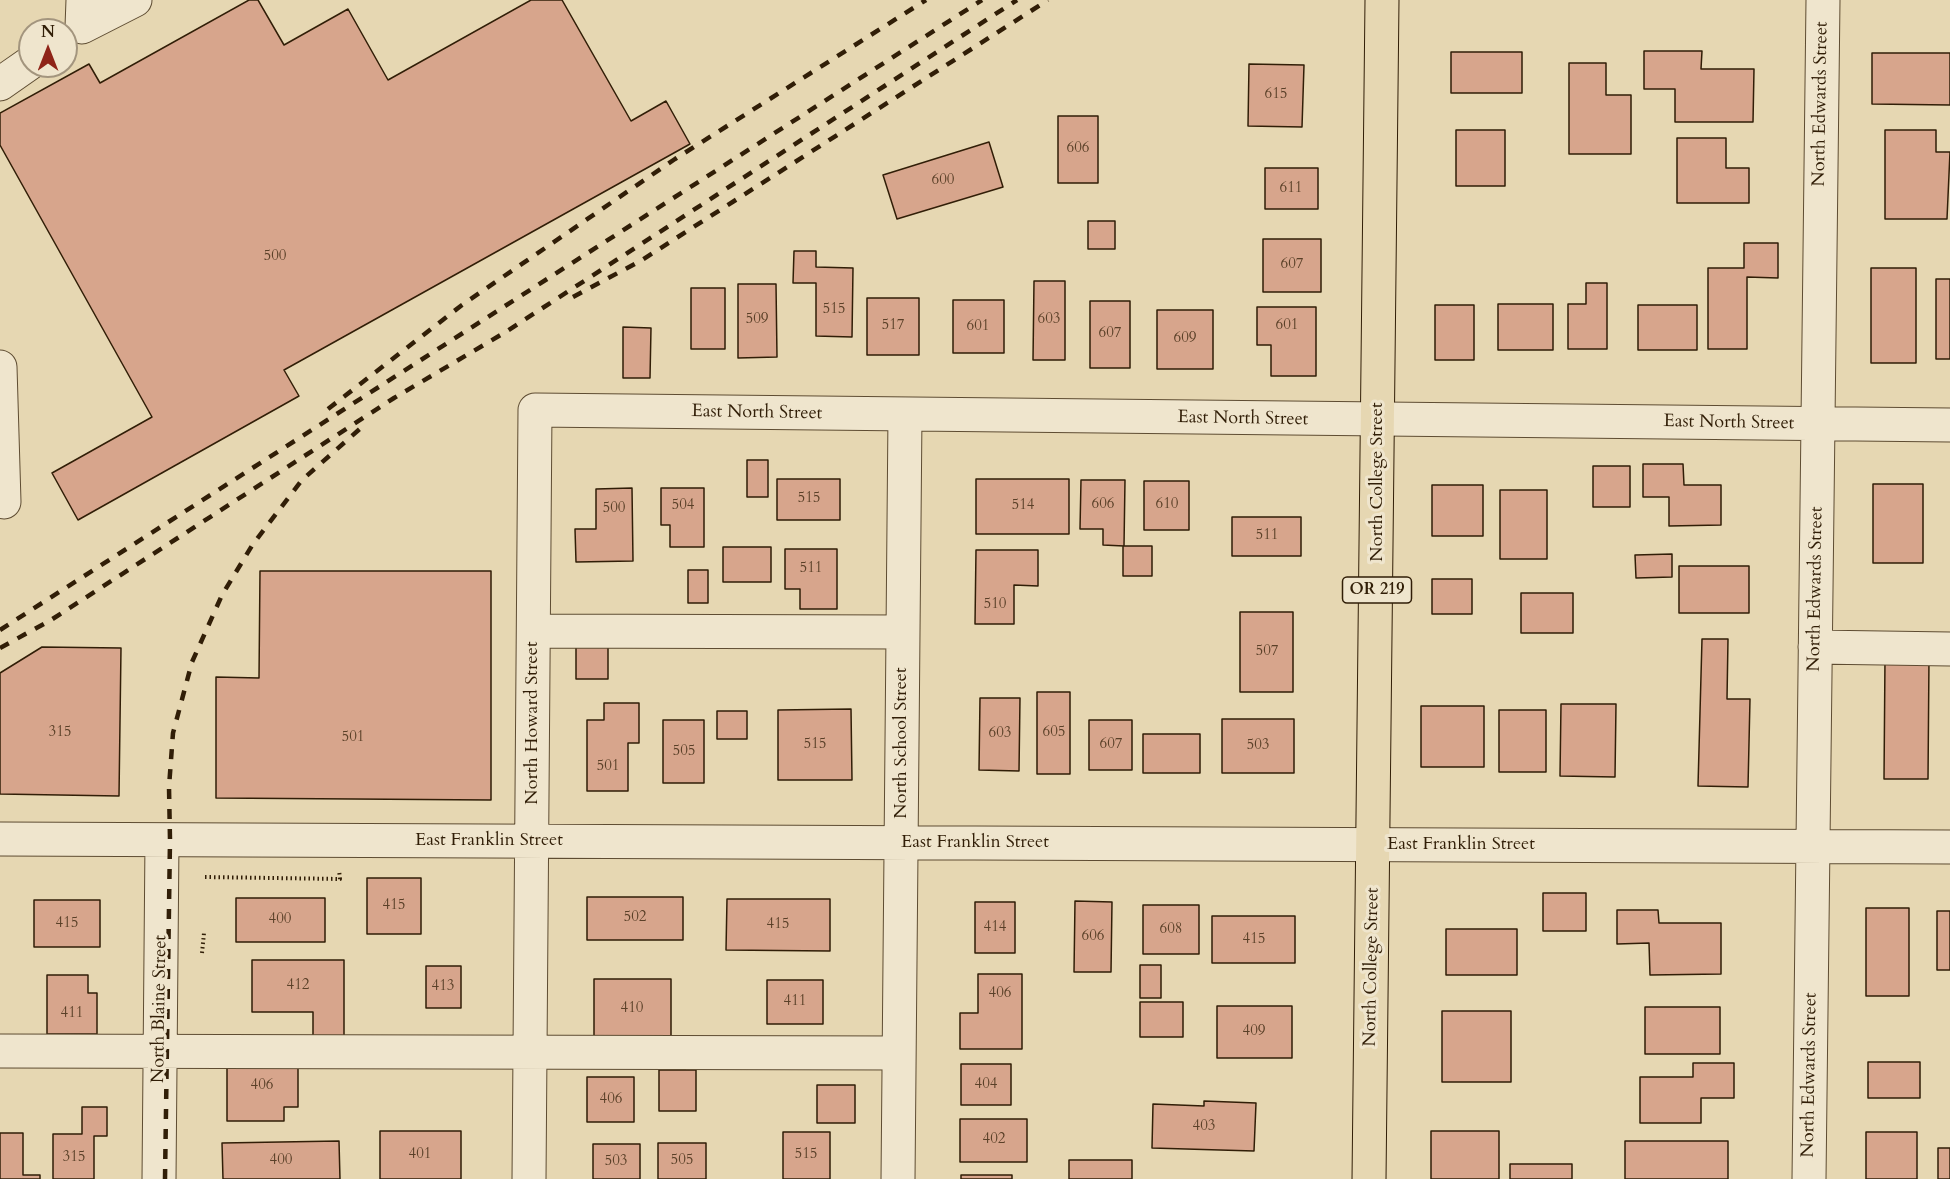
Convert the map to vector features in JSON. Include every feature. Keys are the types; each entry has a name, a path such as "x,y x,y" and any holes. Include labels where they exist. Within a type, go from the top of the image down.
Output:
{"main road":[{"name":"North College Street","path":"1369,1179 1382,0"}],"street":[{"path":"78,22 135,0"},
{"name":"North Edwards Street","path":"1809,1179 1822,0"},
{"path":"0,84 18,71"},
{"path":"0,367 4,502"},
{"name":"East North Street","path":"536,410 1950,425"},
{"name":"North Howard Street","path":"529,1179 536,410"},
{"name":"North School Street","path":"898,1179 905,414"},
{"path":"534,631 903,632"},
{"path":"1815,647 1950,649"},
{"name":"East Franklin Street","path":"0,839 1950,847"},
{"name":"North Blaine Street","path":"159,1179 162,840"},
{"path":"0,1051 899,1053"}],"path":[{"path":"205,876 340,879"},
{"path":"202,953 204,933"}],"building":[{"path":"249,0 258,0 284,45 348,9 388,80 531,0 562,0 631,121 666,101 690,144 284,370 299,396 78,520 52,473 152,417 0,145 0,113 64,78 78,78 78,70 89,64 100,83"},
{"path":"1644,51 1702,51 1701,69 1754,69 1753,122 1675,122 1675,89 1644,89"},
{"path":"1451,52 1522,52 1522,93 1451,93"},
{"path":"1872,53 1950,53 1950,105 1872,104"},
{"path":"1569,63 1606,63 1606,95 1631,95 1631,154 1569,154"},
{"path":"1249,64 1304,65 1302,127 1248,126"},
{"path":"1058,116 1098,116 1098,183 1058,183"},
{"path":"1456,130 1505,130 1505,186 1456,186"},
{"path":"1885,130 1936,130 1936,152 1950,152 1947,219 1885,219"},
{"path":"1677,138 1726,138 1726,168 1749,168 1749,203 1677,203"},
{"path":"989,142 1003,187 897,219 883,175"},
{"path":"1265,168 1318,168 1318,209 1265,209"},
{"path":"1088,221 1115,221 1115,249 1088,249"},
{"path":"1263,239 1321,239 1321,292 1263,292"},
{"path":"1744,243 1778,243 1778,278 1747,277 1747,349 1708,349 1708,268 1744,268"},
{"path":"794,251 816,251 816,267 853,268 852,337 816,336 816,283 793,283"},
{"path":"1871,268 1916,268 1916,363 1871,363"},
{"path":"1936,279 1950,279 1950,359 1936,359"},
{"path":"1034,281 1065,281 1065,360 1033,360"},
{"path":"1586,283 1607,283 1607,349 1568,349 1568,304 1586,304"},
{"path":"738,284 776,284 777,357 738,358"},
{"path":"691,288 725,288 725,349 691,349"},
{"path":"867,298 919,298 919,355 867,355"},
{"path":"953,300 1004,300 1004,353 953,353"},
{"path":"1090,301 1130,301 1130,368 1090,368"},
{"path":"1498,304 1553,304 1553,350 1498,350"},
{"path":"1435,305 1474,305 1474,360 1435,360"},
{"path":"1638,305 1697,305 1697,350 1638,350"},
{"path":"1257,307 1316,307 1316,376 1271,376 1271,345 1257,345"},
{"path":"1157,310 1213,310 1213,369 1157,369"},
{"path":"623,327 651,328 650,378 623,378"},
{"path":"747,460 768,460 768,497 747,497"},
{"path":"1643,464 1683,464 1684,485 1721,485 1721,525 1669,526 1669,497 1643,497"},
{"path":"1593,466 1630,466 1630,507 1593,507"},
{"path":"777,479 840,479 840,520 777,520"},
{"path":"976,479 1069,479 1069,534 976,534"},
{"path":"1081,480 1125,480 1124,546 1103,545 1103,529 1080,529"},
{"path":"1144,481 1189,481 1189,530 1144,530"},
{"path":"1873,484 1923,484 1923,563 1873,563"},
{"path":"1432,485 1483,485 1483,536 1432,536"},
{"path":"632,488 633,561 576,562 575,529 596,529 596,489"},
{"path":"661,488 704,488 704,547 670,547 670,525 661,525"},
{"path":"1500,490 1547,490 1547,559 1500,559"},
{"path":"1232,517 1301,517 1301,556 1232,556"},
{"path":"1123,546 1152,546 1152,576 1123,576"},
{"path":"723,547 771,547 771,582 723,582"},
{"path":"785,549 837,549 837,609 800,609 800,589 785,589"},
{"path":"976,550 1038,550 1038,586 1014,585 1014,624 975,624"},
{"path":"1672,554 1672,577 1636,578 1635,555"},
{"path":"1679,566 1749,566 1749,613 1679,613"},
{"path":"688,570 708,570 708,603 688,603"},
{"path":"260,571 491,571 491,800 216,798 216,677 259,678"},
{"path":"1432,579 1472,579 1472,614 1432,614"},
{"path":"1521,593 1573,593 1573,633 1521,633"},
{"path":"1240,612 1293,612 1293,692 1240,692"},
{"path":"1702,639 1728,639 1727,699 1750,699 1748,787 1698,786"},
{"path":"576,646 608,646 608,679 576,679"},
{"path":"42,647 121,648 119,796 0,794 0,673"},
{"path":"1885,658 1929,658 1928,779 1884,779"},
{"path":"1037,692 1070,692 1070,774 1037,774"},
{"path":"980,698 1020,698 1019,771 979,770"},
{"path":"604,703 639,703 639,743 628,743 628,791 587,791 587,720 604,720"},
{"path":"1561,704 1616,704 1615,777 1560,776"},
{"path":"1421,706 1484,706 1484,767 1421,767"},
{"path":"851,709 852,780 778,780 778,710"},
{"path":"1499,710 1546,710 1546,772 1499,772"},
{"path":"717,711 747,711 747,739 717,739"},
{"path":"1222,719 1294,719 1294,773 1222,773"},
{"path":"663,720 704,720 704,783 663,783"},
{"path":"1089,720 1132,720 1132,770 1089,770"},
{"path":"1143,734 1200,734 1200,773 1143,773"},
{"path":"367,878 421,878 421,934 367,934"},
{"path":"1543,893 1586,893 1586,931 1543,931"},
{"path":"587,897 683,897 683,940 587,940"},
{"path":"236,898 325,898 325,942 236,942"},
{"path":"727,899 830,899 830,951 726,950"},
{"path":"34,900 100,900 100,947 34,947"},
{"path":"1075,901 1112,902 1111,972 1074,972"},
{"path":"975,902 1015,902 1015,953 975,953"},
{"path":"1143,905 1199,905 1199,954 1143,954"},
{"path":"1866,908 1909,908 1909,996 1866,996"},
{"path":"1617,910 1658,910 1659,923 1721,923 1721,974 1650,975 1649,943 1617,944"},
{"path":"1937,911 1950,911 1950,970 1937,970"},
{"path":"1212,916 1295,916 1295,963 1212,963"},
{"path":"1446,929 1517,929 1517,975 1446,975"},
{"path":"252,960 344,960 344,1040 313,1040 313,1012 252,1012"},
{"path":"1140,965 1161,965 1161,998 1140,998"},
{"path":"426,966 461,966 461,1008 426,1008"},
{"path":"978,974 1022,974 1022,1049 960,1049 960,1013 978,1013"},
{"path":"47,975 88,975 88,993 97,993 97,1034 47,1034"},
{"path":"594,979 671,979 671,1039 594,1039"},
{"path":"767,980 823,980 823,1024 767,1024"},
{"path":"1140,1002 1183,1002 1183,1037 1140,1037"},
{"path":"1217,1006 1292,1006 1292,1058 1217,1058"},
{"path":"1645,1007 1720,1007 1720,1054 1645,1054"},
{"path":"1442,1011 1511,1011 1511,1082 1442,1082"},
{"path":"1868,1062 1920,1062 1920,1098 1868,1098"},
{"path":"1693,1063 1734,1063 1734,1098 1701,1098 1701,1123 1640,1123 1640,1077 1693,1077"},
{"path":"227,1064 298,1064 298,1107 284,1107 284,1121 227,1121"},
{"path":"961,1064 1011,1064 1011,1105 961,1105"},
{"path":"659,1070 696,1070 696,1111 659,1111"},
{"path":"587,1077 634,1077 634,1122 587,1122"},
{"path":"817,1085 855,1085 855,1123 817,1123"},
{"path":"1204,1101 1256,1103 1254,1151 1152,1148 1153,1104 1204,1106"},
{"path":"82,1107 107,1107 107,1136 94,1136 94,1179 53,1179 53,1134 82,1134"},
{"path":"960,1119 1027,1119 1027,1162 960,1162"},
{"path":"380,1131 461,1131 461,1179 380,1179"},
{"path":"1431,1131 1499,1131 1499,1179 1431,1179"},
{"path":"783,1132 830,1132 830,1179 783,1179"},
{"path":"1866,1132 1917,1132 1917,1179 1866,1179"},
{"path":"0,1133 23,1133 23,1175 40,1175 40,1179 0,1179"},
{"path":"339,1141 340,1179 223,1179 222,1143"},
{"path":"1625,1141 1728,1141 1728,1179 1625,1179"},
{"path":"658,1143 706,1143 706,1179 658,1179"},
{"path":"593,1144 640,1144 640,1179 593,1179"},
{"path":"1938,1148 1950,1148 1950,1179 1938,1179"},
{"path":"1069,1160 1132,1160 1132,1179 1069,1179"},
{"path":"1510,1164 1572,1164 1572,1179 1510,1179"},
{"path":"961,1175 1012,1175 1012,1179 961,1179"}],"railway":[{"path":"328,409 462,305 675,159 926,0"},
{"path":"0,630 982,0"},
{"path":"0,648 51,620 394,398 504,333 1017,0"},
{"path":"573,297 642,260 1048,0"},
{"path":"165,1179 169,787 173,733 192,662 222,595 253,544 302,480 362,427"}]}
